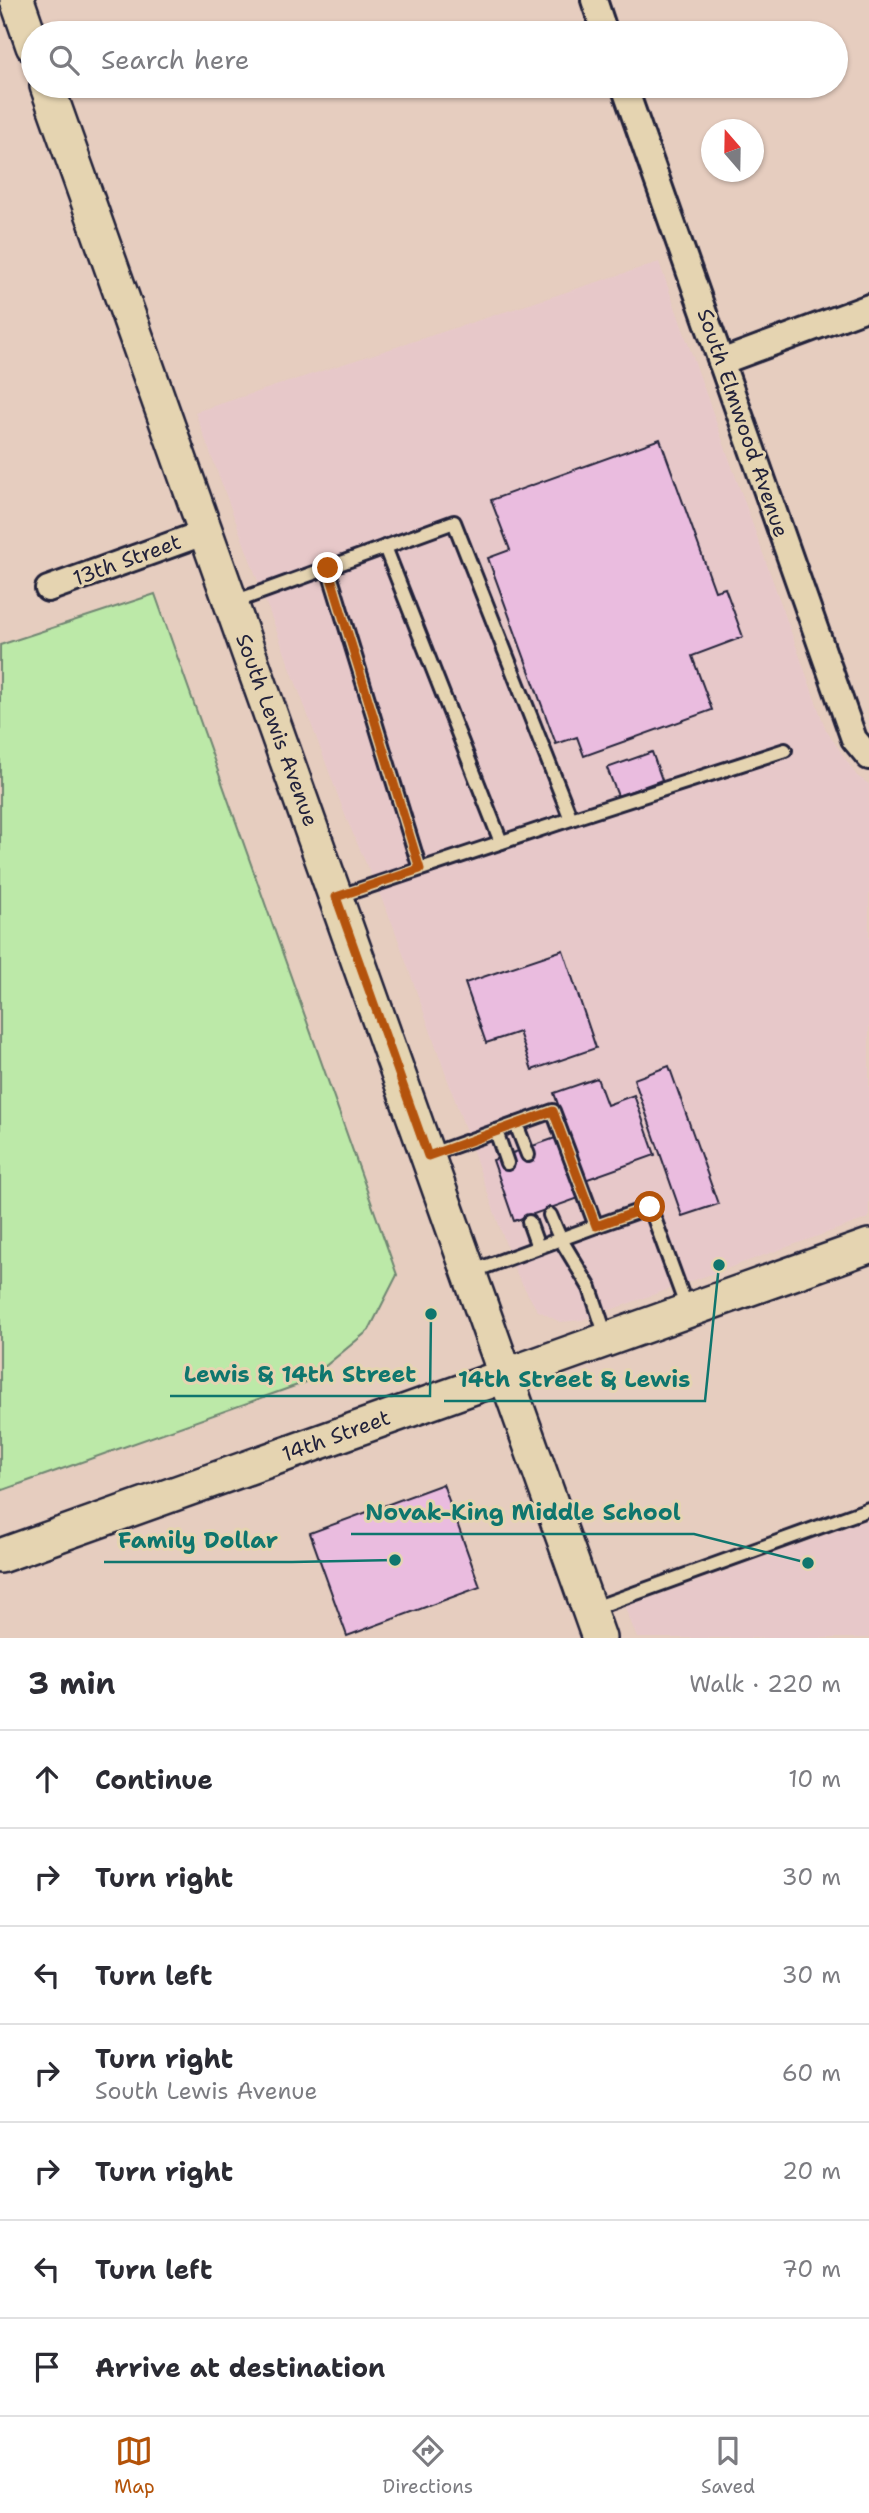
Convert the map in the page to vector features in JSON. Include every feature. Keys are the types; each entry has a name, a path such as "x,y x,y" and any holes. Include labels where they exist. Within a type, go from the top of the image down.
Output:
{"main road":[{"path":"17,0 24,21"},
{"name":"South Lewis Avenue","path":"51,98 594,1624"},
{"name":"14th Street","path":"0,1556 869,1246"}],"street":[{"path":"594,0 601,21"},
{"name":"South Elmwood Avenue","path":"628,98 854,739 869,757"},
{"path":"721,362 869,307"},
{"name":"13th Street","path":"48,589 206,531"}],"lane":[{"path":"231,603 454,522 571,819"},
{"path":"385,547 501,842"},
{"path":"328,568 420,869"},
{"path":"336,897 785,750"},
{"path":"428,1156 553,1111 596,1226"},
{"path":"516,1124 528,1155"},
{"path":"496,1131 507,1163"},
{"path":"470,1272 650,1207 688,1311"},
{"path":"550,1215 560,1238 590,1288 607,1339"},
{"path":"529,1222 538,1247"},
{"path":"594,1624 869,1509"}],"shaded area":[{"path":"659,262 826,730 857,776 869,784 869,1218 582,1320 560,1322 537,1310 516,1273 393,925 347,820 195,412"},
{"path":"869,1519 869,1638 637,1638 625,1607"}],"green space":[{"path":"155,594 397,1275 369,1330 306,1382 0,1491 0,645"}],"building":[{"path":"660,439 715,591 725,588 743,637 692,656 712,710 584,756 577,737 556,744 488,558 510,550 491,500"},
{"path":"652,752 662,780 618,796 607,768"},
{"path":"563,950 596,1048 532,1070 519,1032 486,1043 465,983"},
{"path":"669,1066 718,1204 682,1216 634,1079"},
{"path":"597,1078 607,1105 634,1095 655,1155 585,1180 554,1093"},
{"path":"558,1137 579,1198 514,1221 493,1160"},
{"path":"443,1484 480,1587 347,1636 310,1533"}],"place":[{"name":"14th Street & Lewis","path":"719,1265"},
{"name":"Lewis & 14th Street","path":"431,1314"},
{"name":"Family Dollar","path":"395,1560"},
{"name":"Novak-King Middle School","path":"808,1563"}],"route":[{"path":"328,568 420,869 336,897 428,1156 553,1111 596,1226 650,1207"}]}
